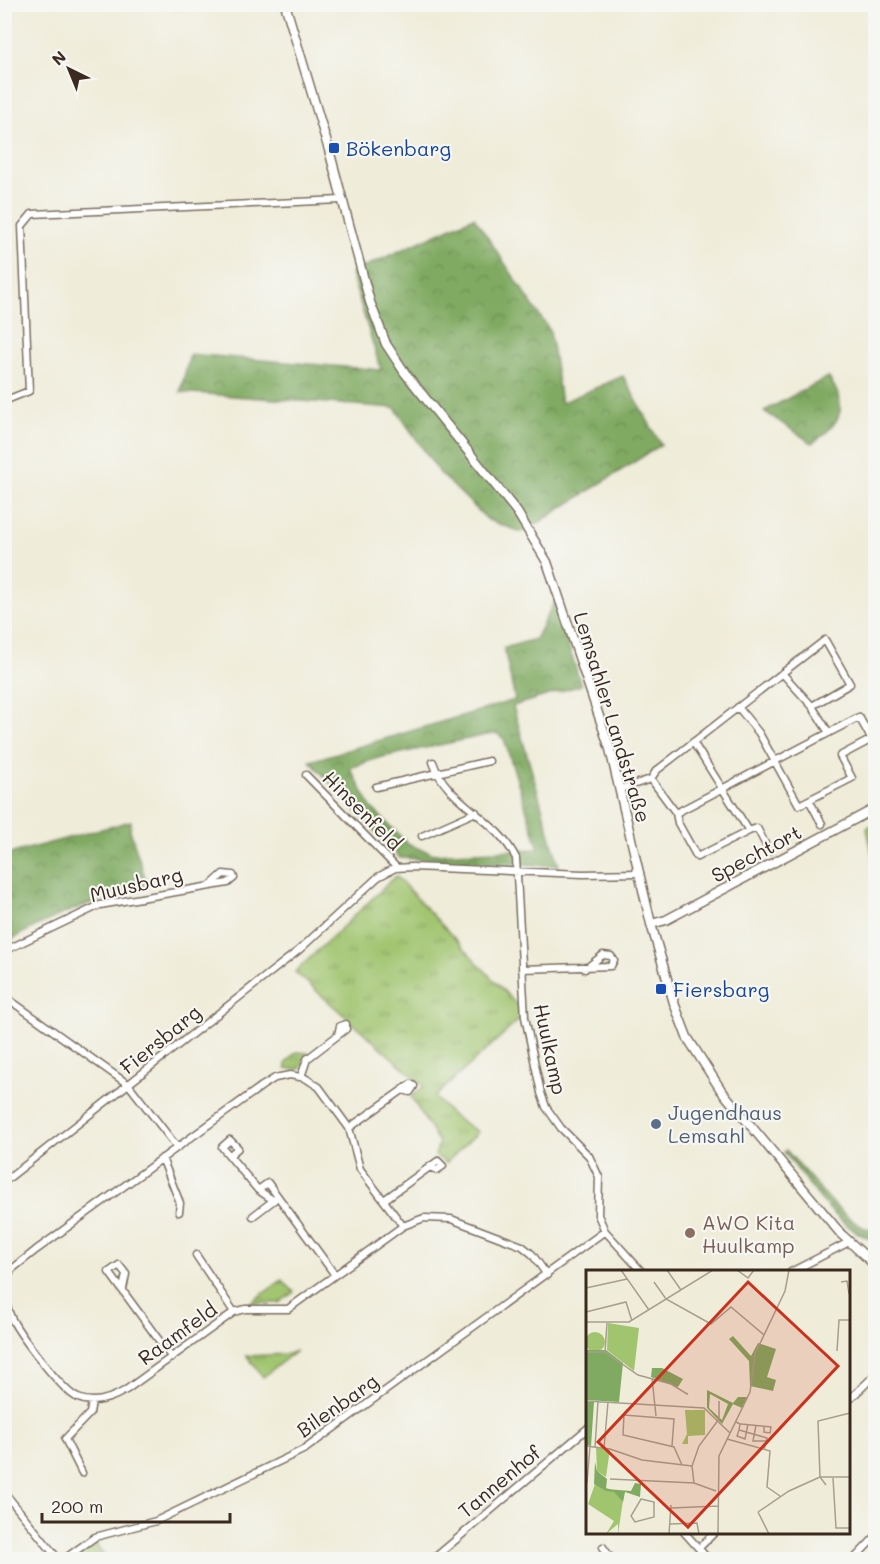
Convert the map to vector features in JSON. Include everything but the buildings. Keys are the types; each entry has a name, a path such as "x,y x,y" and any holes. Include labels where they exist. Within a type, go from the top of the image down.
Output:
{"main road":[{"name":"Lemsahler Landstraße","path":"285,4 319,116 370,302 386,344 405,372 517,512 540,547 600,718 620,789 651,924 674,1003 700,1061 721,1090 849,1242 876,1266"},
{"name":"Spechtort","path":"651,924 666,920 876,808"}],"street":[{"path":"4,401 29,391 22,226 32,214 341,200"},
{"path":"620,789 651,779 656,771 825,640 850,684 812,706"},
{"path":"782,673 812,706 829,733"},
{"path":"738,707 759,733 799,805 852,778 840,756 872,739"},
{"path":"676,813 860,717 876,747"},
{"path":"693,742 749,831"},
{"path":"376,787 489,761"},
{"path":"433,762 436,773"},
{"name":"Huulkamp","path":"436,773 447,787 503,836 516,858 527,1028 541,1093 546,1107 561,1128 589,1156 599,1177 598,1215 605,1231 640,1270"},
{"name":"Hinsenfeld","path":"306,775 397,868"},
{"path":"651,779 676,813 678,823 697,857 756,828 769,851"},
{"path":"809,800 822,824"},
{"path":"422,836 476,812"},
{"path":"397,868 639,873"},
{"name":"Fiersbarg","path":"4,1182 299,950 378,877 397,868"},
{"name":"Muusbarg","path":"4,951 100,905 211,885"},
{"path":"522,969 585,969"},
{"path":"4,996 129,1085 177,1147"},
{"path":"302,1077 307,1059 338,1035"},
{"path":"4,1290 5,1281 11,1270 36,1250 272,1079 285,1075 302,1077 319,1087 349,1128 358,1164 402,1226"},
{"path":"349,1128 402,1090"},
{"path":"230,1155 258,1190 280,1202"},
{"path":"162,1158 180,1203 179,1212"},
{"path":"384,1200 429,1167"},
{"path":"258,1190 268,1183 335,1275"},
{"path":"253,1216 273,1200"},
{"name":"Raamfeld","path":"92,1402 116,1396 234,1312 245,1309 283,1311 402,1226 424,1218 451,1219 522,1246 532,1254 547,1275"},
{"name":"Bilenbarg","path":"61,1560 95,1537 156,1521 305,1449 605,1231"},
{"path":"795,1270 849,1242"},
{"path":"196,1255 234,1312"},
{"path":"123,1289 172,1358"},
{"path":"4,1297 17,1327 62,1386 79,1399 92,1402 90,1413 65,1439 82,1473"},
{"path":"850,1400 876,1374"},
{"name":"Tannenhof","path":"432,1560 586,1430"},
{"path":"4,1492 61,1560"},
{"path":"685,1534 708,1560"},
{"path":"699,1548 714,1534"},
{"path":"852,1560 876,1536"},
{"path":"603,1547 612,1560"}],"shaded area":[{"path":"171,4 233,4 173,12 171,5"}],"green space":[{"path":"474,217 550,331 561,403 623,376 661,445 538,523 521,532 488,520 439,472 395,408 180,392 190,354 381,370 351,273"},
{"path":"828,377 839,397 839,414 830,429 812,443 764,411"},
{"path":"554,602 581,685 513,706 559,866 400,858 310,761 515,700 504,648 535,639","holes":["496,733 504,739 539,849 434,854 409,845 371,807 350,768 378,758"]},
{"path":"131,821 130,830 148,887 74,909 5,943 5,855"},
{"path":"875,823 875,867 867,828"},
{"path":"396,876 518,1006 520,1019 435,1097 453,1116 478,1132 446,1163 435,1155 439,1143 411,1097 424,1086 295,972"},
{"path":"296,1052 308,1053 300,1069 286,1069 286,1063"},
{"path":"786,1150 841,1211 865,1228 875,1230 875,1241 848,1226 835,1215 784,1152"},
{"path":"282,1280 294,1292 279,1303 250,1303"},
{"path":"296,1351 263,1377 247,1356 288,1354"},
{"path":"94,1542 108,1559 68,1560"}],"place":[{"name":"Bökenbarg","path":"334,148"},
{"name":"Fiersbarg","path":"661,989"},
{"name":"Jugendhaus Lemsahl","path":"656,1124"},
{"name":"AWO Kita Huulkamp","path":"690,1233"}]}
